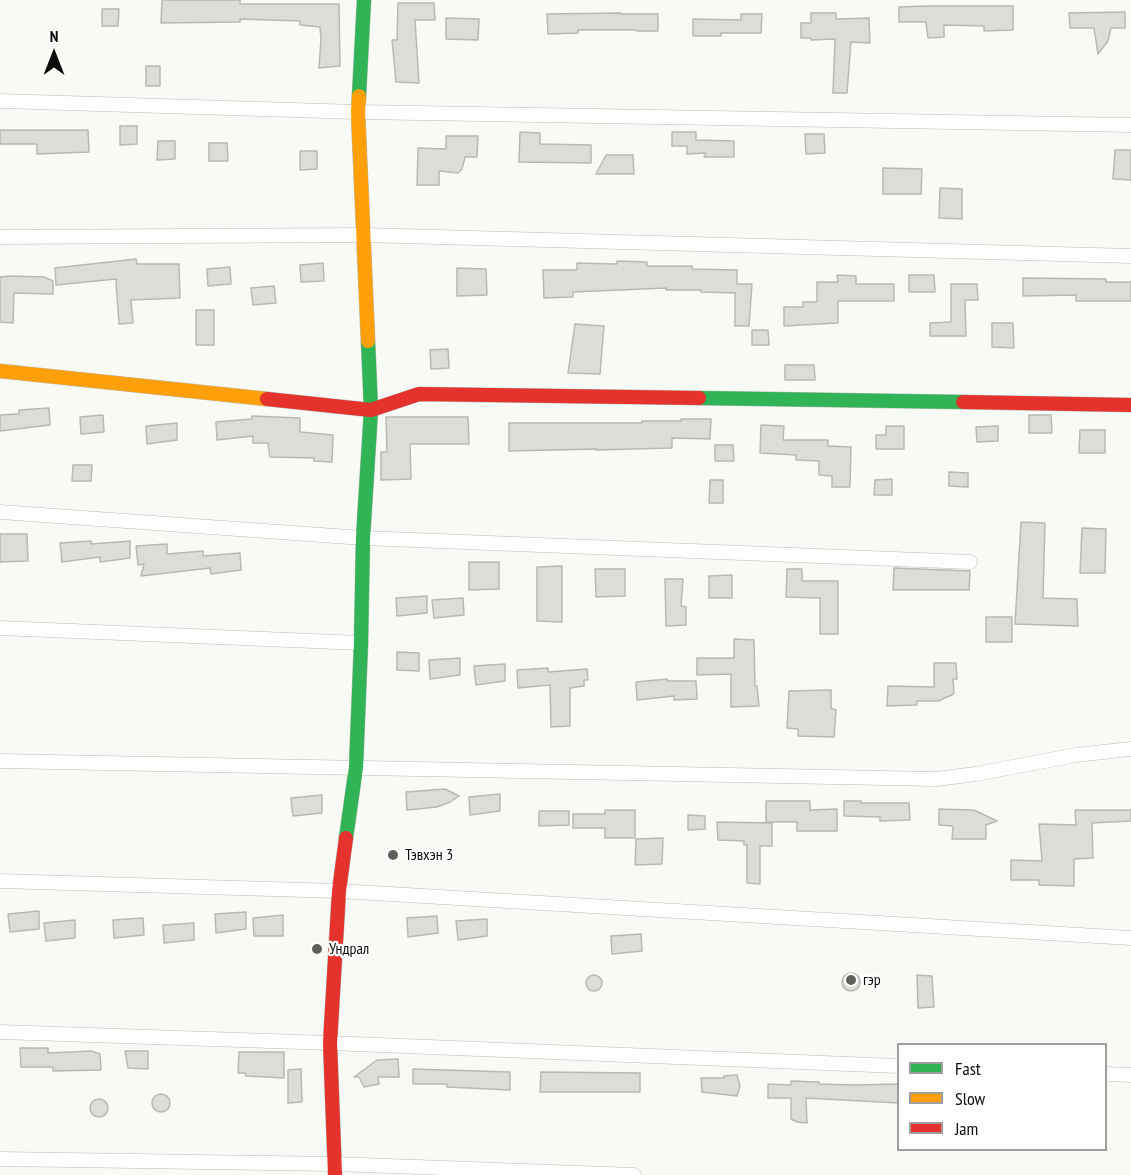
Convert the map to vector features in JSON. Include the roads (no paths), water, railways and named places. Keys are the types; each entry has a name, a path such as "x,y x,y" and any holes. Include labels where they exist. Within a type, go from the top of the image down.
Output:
{"street":[{"path":"335,1169 330,1043 339,891 356,767 363,538 371,410 358,112 364,0"},
{"path":"0,101 358,112 1131,125"},
{"path":"0,237 364,235 1131,256"},
{"path":"0,371 371,410 420,394 1131,405"},
{"path":"0,512 363,538 970,562"},
{"path":"0,628 361,643"},
{"path":"0,761 936,779 976,774 1076,755 1131,749"},
{"path":"0,881 339,891 1131,938"},
{"path":"0,1032 897,1066"},
{"path":"1107,1074 1131,1075"},
{"path":"0,1159 634,1175"}],"place":[{"name":"Тэвхэн 3","path":"393,855"},
{"name":"Ундрал","path":"317,949"},
{"name":"гэр","path":"851,980"}]}
